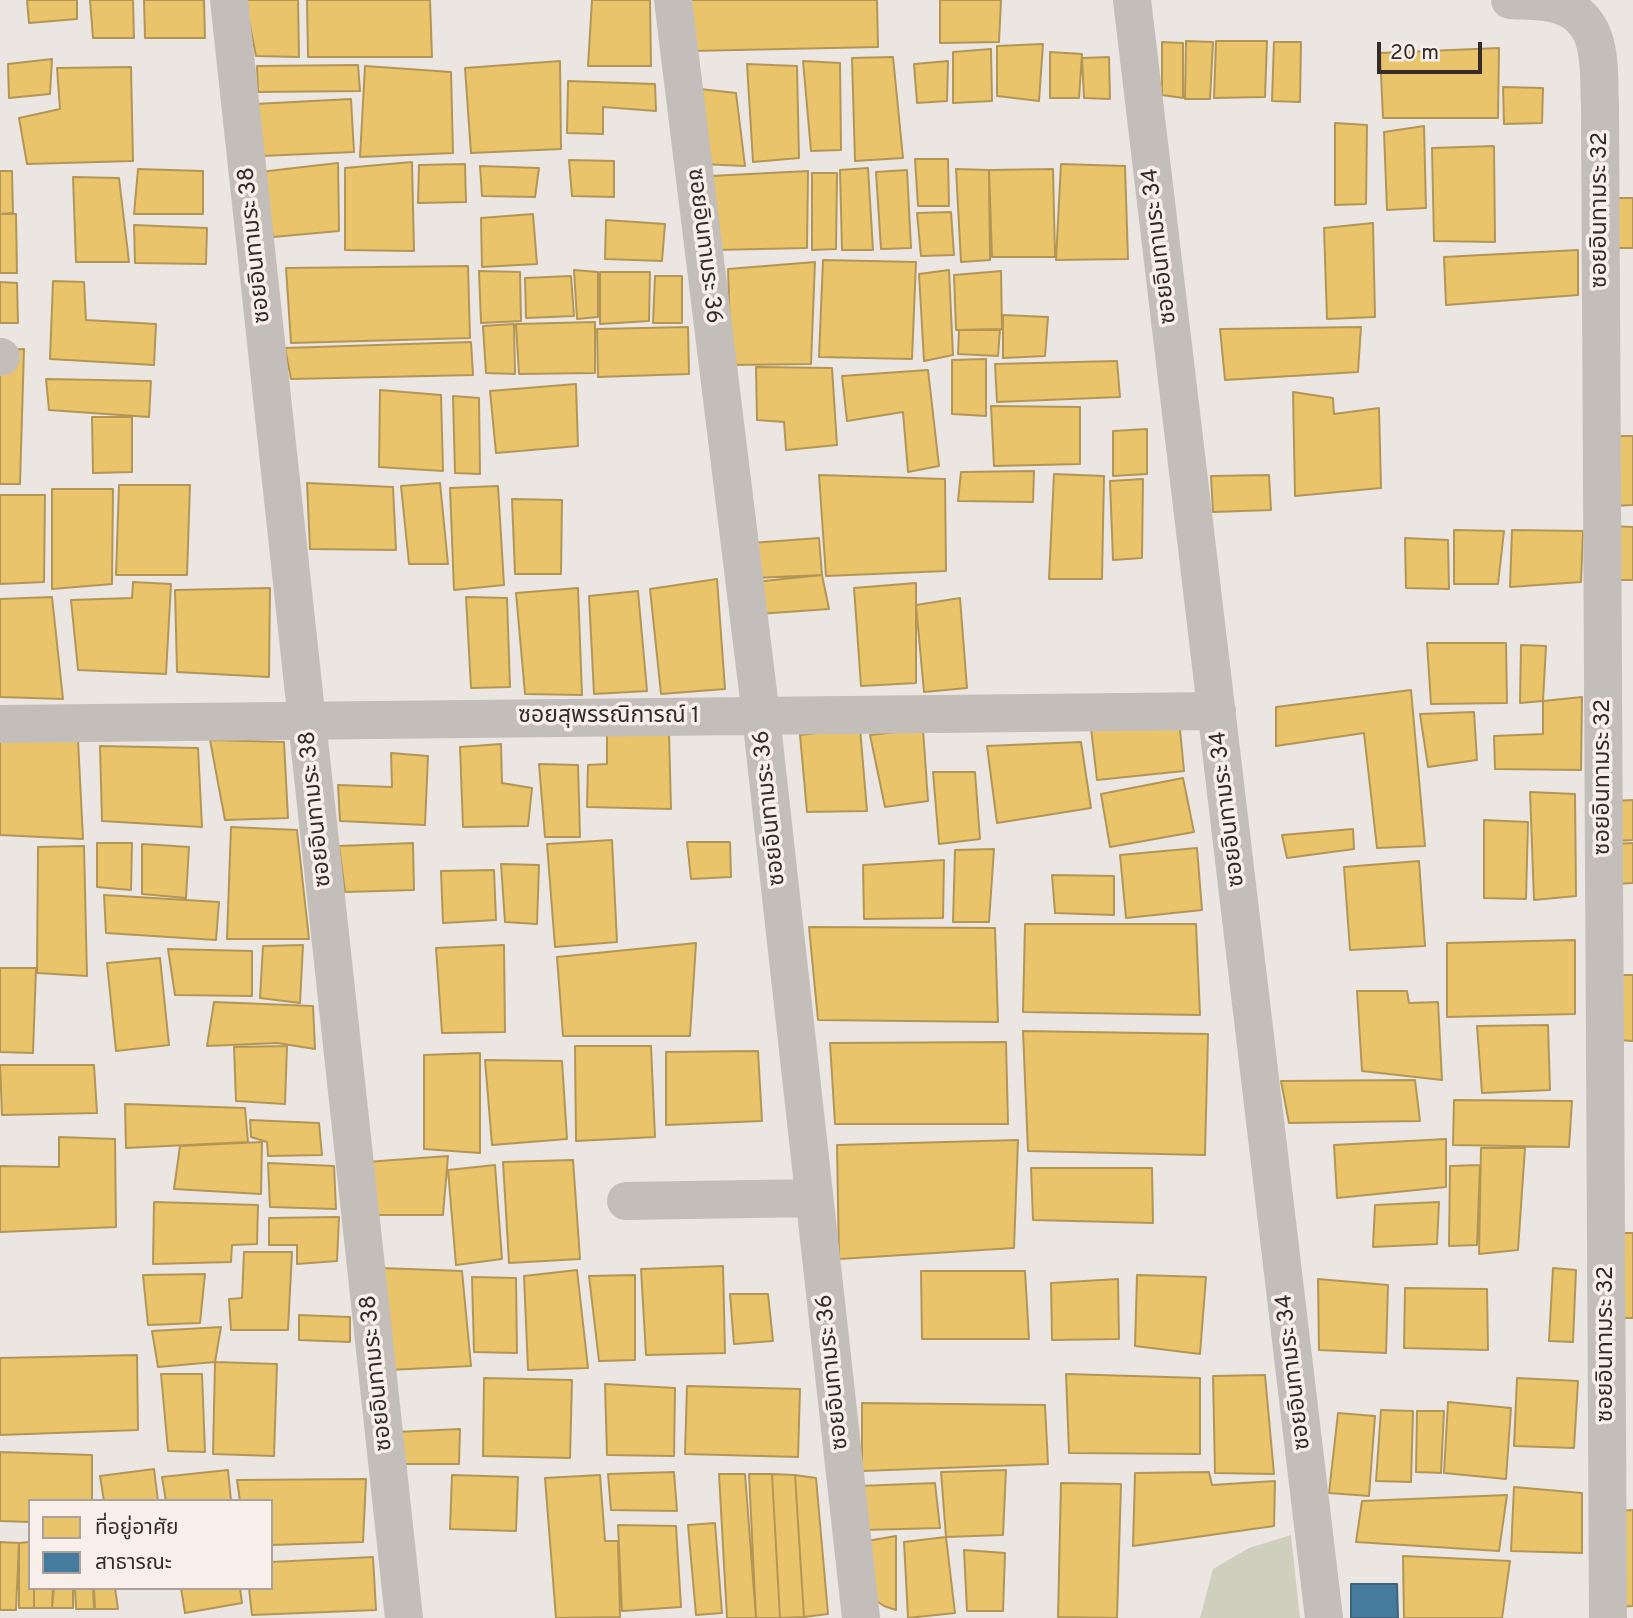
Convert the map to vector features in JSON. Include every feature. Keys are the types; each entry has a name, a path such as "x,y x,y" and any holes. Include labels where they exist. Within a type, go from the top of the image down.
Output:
{"street":[{"name":"ซอยอินทามระ 38","path":"229,0 404,1618"},
{"name":"ซอยอินทามระ 36","path":"673,0 761,716 861,1618"},
{"name":"ซอยอินทามระ 34","path":"1132,0 1324,1618"},
{"name":"ซอยอินทามระ 32","path":"1510,0 1559,5 1586,19 1596,42 1600,107 1608,1618"},
{"name":"ซอยสุพรรณิการณ์ 1","path":"0,724 1217,711"},
{"path":"625,1201 814,1198"}],"green space":[{"path":"1291,1535 1300,1618 1200,1618 1213,1569 1249,1548"}],"building: ที่อยู่อาศัย":[{"path":"27,0 77,0 77,19 29,23"},
{"path":"90,0 133,0 134,38 93,38"},
{"path":"144,0 204,0 205,38 145,38"},
{"path":"245,0 298,0 299,57 256,56"},
{"path":"307,0 430,0 432,57 308,57"},
{"path":"592,0 650,0 651,66 588,66"},
{"path":"684,0 877,0 878,47 690,51"},
{"path":"940,0 1001,0 999,42 940,43"},
{"path":"1186,41 1213,42 1210,99 1185,99"},
{"path":"1216,41 1267,41 1265,97 1214,98"},
{"path":"1162,42 1183,43 1183,98 1162,95"},
{"path":"1274,42 1301,42 1300,102 1272,101"},
{"path":"1043,44 1039,101 997,96 997,46"},
{"path":"1499,48 1498,118 1383,118 1380,53"},
{"path":"991,49 992,101 953,103 953,52"},
{"path":"1050,52 1082,54 1079,98 1050,98"},
{"path":"893,57 903,158 855,161 852,58"},
{"path":"1109,57 1110,99 1084,98 1082,58"},
{"path":"52,59 50,94 9,98 8,64"},
{"path":"560,61 561,149 471,153 465,68"},
{"path":"803,61 840,63 841,150 811,151"},
{"path":"948,61 947,101 917,103 914,64"},
{"path":"747,64 797,66 799,158 753,162"},
{"path":"358,65 360,91 258,92 257,66"},
{"path":"365,66 451,72 453,153 360,157"},
{"path":"131,67 133,161 27,164 19,118 60,109 57,68"},
{"path":"568,81 655,84 656,111 603,107 603,134 567,133"},
{"path":"1503,87 1543,88 1542,123 1504,124"},
{"path":"700,89 736,93 745,166 701,164"},
{"path":"351,99 354,152 261,156 255,104"},
{"path":"1335,123 1367,125 1366,204 1335,205"},
{"path":"1424,126 1426,208 1387,210 1384,132"},
{"path":"1494,146 1495,242 1434,241 1432,148"},
{"path":"915,159 948,159 949,206 918,206"},
{"path":"569,160 614,161 614,197 572,196"},
{"path":"412,162 414,251 345,250 345,168"},
{"path":"338,163 339,231 273,237 260,172"},
{"path":"465,164 466,202 418,203 419,165"},
{"path":"1061,164 1125,166 1128,259 1056,260"},
{"path":"480,166 539,168 535,197 482,196"},
{"path":"868,168 873,250 842,250 840,170"},
{"path":"138,169 203,171 203,214 134,214"},
{"path":"956,169 989,170 990,260 961,262"},
{"path":"1053,169 1055,257 992,257 989,170"},
{"path":"907,170 911,248 881,249 876,172"},
{"path":"0,171 12,171 13,213 0,214"},
{"path":"808,171 807,248 714,250 711,176"},
{"path":"812,173 837,173 836,249 812,250"},
{"path":"73,177 119,178 129,262 76,262"},
{"path":"1613,198 1633,198 1633,248 1615,248"},
{"path":"951,212 954,255 921,256 917,213"},
{"path":"0,214 16,214 17,273 0,273"},
{"path":"533,214 537,264 482,267 481,218"},
{"path":"606,220 665,224 662,261 605,259"},
{"path":"1373,223 1375,317 1327,319 1324,228"},
{"path":"134,225 207,228 206,264 135,263"},
{"path":"1578,250 1578,295 1446,305 1444,257"},
{"path":"823,260 916,262 912,359 819,357"},
{"path":"815,262 811,364 731,365 728,269"},
{"path":"468,266 470,338 291,343 286,268"},
{"path":"574,270 598,272 598,317 577,319"},
{"path":"949,270 953,355 924,361 919,274"},
{"path":"479,271 520,272 521,321 481,323"},
{"path":"1001,271 1002,329 956,330 954,275"},
{"path":"600,272 650,272 649,321 600,324"},
{"path":"571,276 574,316 526,318 525,278"},
{"path":"655,276 682,276 682,323 653,323"},
{"path":"53,281 84,282 86,320 156,324 154,365 50,359"},
{"path":"0,282 17,283 18,323 0,323"},
{"path":"1003,315 1048,317 1045,356 1003,358"},
{"path":"595,322 595,373 519,374 516,324"},
{"path":"514,324 515,374 486,373 483,326"},
{"path":"688,327 689,374 598,377 597,329"},
{"path":"1361,327 1358,372 1225,380 1220,329"},
{"path":"959,330 1000,330 998,356 958,354"},
{"path":"471,342 473,375 291,379 285,348"},
{"path":"24,349 20,484 0,484 0,350"},
{"path":"986,359 986,416 952,414 952,360"},
{"path":"1117,361 1120,397 997,402 995,364"},
{"path":"756,367 832,368 837,445 786,450 784,422 757,420"},
{"path":"928,370 939,466 908,472 903,412 847,421 842,376"},
{"path":"46,379 151,381 149,417 49,410"},
{"path":"576,384 578,446 496,453 490,391"},
{"path":"380,390 441,395 443,471 379,467"},
{"path":"1293,392 1333,398 1334,414 1379,408 1381,488 1295,496"},
{"path":"453,396 479,398 480,474 455,473"},
{"path":"991,406 1080,407 1080,464 994,466"},
{"path":"92,417 132,417 132,472 93,473"},
{"path":"1147,429 1147,474 1113,476 1113,431"},
{"path":"1613,436 1633,436 1633,505 1613,506"},
{"path":"1034,471 1033,502 958,501 961,472"},
{"path":"1054,474 1104,476 1102,579 1049,579"},
{"path":"819,475 945,479 946,571 826,576"},
{"path":"1269,475 1271,510 1213,512 1211,476"},
{"path":"1143,479 1142,558 1113,560 1110,481"},
{"path":"307,483 393,487 396,550 310,549"},
{"path":"440,483 448,564 409,564 401,486"},
{"path":"119,485 190,485 187,575 116,575"},
{"path":"498,486 504,585 454,590 450,488"},
{"path":"52,489 113,489 112,584 52,589"},
{"path":"0,495 45,495 44,582 0,584"},
{"path":"512,499 562,500 561,574 515,574"},
{"path":"1611,526 1633,527 1633,580 1611,580"},
{"path":"1454,530 1504,531 1498,584 1454,584"},
{"path":"1512,530 1583,531 1581,582 1510,587"},
{"path":"819,538 822,575 754,578 751,543"},
{"path":"1405,538 1448,540 1449,589 1406,588"},
{"path":"822,575 829,609 758,614 754,582"},
{"path":"717,579 725,689 661,694 650,589"},
{"path":"133,582 171,584 166,674 78,670 71,600 132,598"},
{"path":"916,583 916,683 861,686 854,588"},
{"path":"270,588 269,677 177,672 175,590"},
{"path":"578,588 582,695 525,694 516,593"},
{"path":"638,591 647,691 594,694 589,596"},
{"path":"52,597 63,699 0,697 0,599"},
{"path":"466,597 507,598 510,687 471,688"},
{"path":"960,598 967,688 924,692 916,605"},
{"path":"1427,643 1506,643 1507,703 1431,704"},
{"path":"1521,645 1546,646 1543,701 1520,703"},
{"path":"1411,690 1425,846 1377,848 1364,733 1276,746 1276,707"},
{"path":"1582,697 1581,770 1495,769 1494,736 1543,734 1543,701"},
{"path":"1474,712 1477,760 1428,767 1420,714"},
{"path":"1179,719 1184,771 1097,780 1091,728"},
{"path":"607,728 669,732 671,809 587,807 588,765 607,764"},
{"path":"860,728 867,811 807,812 800,735"},
{"path":"923,729 928,801 885,807 870,735"},
{"path":"0,739 78,740 83,839 0,835"},
{"path":"210,740 284,742 288,818 225,820"},
{"path":"1081,742 1091,808 997,823 987,746"},
{"path":"501,744 502,783 532,788 528,826 463,827 460,747"},
{"path":"100,746 198,748 202,827 102,821"},
{"path":"391,753 428,756 425,825 340,821 338,785 392,787"},
{"path":"539,764 578,765 580,837 545,837"},
{"path":"933,772 975,772 980,839 939,844"},
{"path":"1183,778 1194,832 1110,847 1101,794"},
{"path":"1530,792 1575,794 1576,896 1534,900"},
{"path":"1633,800 1633,840 1614,841 1613,801"},
{"path":"1484,820 1528,822 1526,899 1484,898"},
{"path":"231,827 297,830 309,939 227,939"},
{"path":"1353,829 1354,849 1287,858 1282,835"},
{"path":"612,840 617,942 555,947 547,844"},
{"path":"687,842 730,842 731,877 691,879"},
{"path":"97,843 132,843 131,890 97,887"},
{"path":"413,843 414,890 345,892 339,846"},
{"path":"1633,843 1633,883 1614,884 1614,844"},
{"path":"142,844 189,847 186,898 142,894"},
{"path":"84,846 87,976 37,973 38,847"},
{"path":"1197,848 1202,910 1126,918 1120,855"},
{"path":"994,849 989,922 953,922 955,850"},
{"path":"944,860 943,918 864,919 863,865"},
{"path":"1419,861 1425,946 1350,950 1344,867"},
{"path":"501,864 539,865 537,924 505,922"},
{"path":"494,870 496,920 443,923 441,871"},
{"path":"1052,875 1114,876 1114,915 1055,913"},
{"path":"104,895 219,902 216,940 106,933"},
{"path":"1025,924 1196,924 1200,1015 1023,1012"},
{"path":"809,927 995,928 998,1022 818,1020"},
{"path":"1575,940 1575,1014 1447,1017 1447,943"},
{"path":"696,943 690,1036 563,1036 557,957"},
{"path":"303,945 300,1003 260,998 263,946"},
{"path":"504,945 505,1032 442,1033 436,948"},
{"path":"168,949 252,951 252,996 175,995"},
{"path":"160,958 169,1045 116,1051 107,963"},
{"path":"0,968 36,968 33,1053 0,1052"},
{"path":"1619,975 1633,975 1633,1041 1619,1040"},
{"path":"1357,991 1407,991 1409,1003 1438,1002 1442,1080 1362,1071"},
{"path":"214,1002 313,1006 315,1049 277,1043 207,1046"},
{"path":"1548,1025 1550,1090 1482,1093 1477,1026"},
{"path":"1023,1031 1208,1034 1205,1155 1028,1151"},
{"path":"1006,1042 1008,1124 835,1124 830,1043"},
{"path":"287,1046 285,1104 236,1101 234,1047"},
{"path":"575,1046 651,1046 655,1137 576,1141"},
{"path":"758,1051 762,1121 666,1125 666,1052"},
{"path":"480,1053 480,1153 424,1149 424,1055"},
{"path":"485,1060 562,1061 567,1139 492,1145"},
{"path":"0,1065 94,1065 97,1113 2,1115"},
{"path":"1415,1080 1420,1121 1289,1123 1281,1081"},
{"path":"1454,1100 1572,1101 1569,1147 1453,1145"},
{"path":"125,1104 245,1108 248,1142 126,1148"},
{"path":"250,1120 319,1123 322,1155 268,1156 267,1142 251,1137"},
{"path":"59,1137 115,1139 116,1227 0,1232 0,1166 59,1167"},
{"path":"1446,1139 1446,1187 1337,1198 1334,1145"},
{"path":"1018,1140 1014,1248 839,1259 837,1145"},
{"path":"262,1142 261,1194 174,1189 180,1146"},
{"path":"1481,1148 1525,1148 1518,1250 1479,1254"},
{"path":"448,1156 443,1215 368,1215 366,1162"},
{"path":"573,1160 580,1259 509,1263 503,1162"},
{"path":"268,1163 334,1166 336,1209 270,1207"},
{"path":"495,1165 502,1259 456,1265 448,1170"},
{"path":"1480,1165 1477,1245 1449,1246 1450,1166"},
{"path":"1031,1168 1152,1168 1153,1223 1033,1220"},
{"path":"154,1202 258,1205 257,1244 232,1245 231,1262 153,1264"},
{"path":"1439,1202 1437,1244 1373,1247 1375,1205"},
{"path":"339,1217 337,1261 297,1264 297,1245 269,1245 269,1218"},
{"path":"1618,1233 1633,1233 1633,1318 1615,1318"},
{"path":"244,1252 292,1252 288,1330 231,1330 229,1299 242,1298"},
{"path":"723,1266 725,1353 646,1355 641,1269"},
{"path":"381,1268 462,1271 471,1366 389,1370"},
{"path":"1553,1268 1576,1270 1573,1342 1549,1341"},
{"path":"577,1270 588,1368 528,1370 524,1276"},
{"path":"921,1271 1025,1271 1029,1339 922,1339"},
{"path":"205,1274 200,1323 148,1325 143,1275"},
{"path":"635,1275 635,1360 599,1361 589,1276"},
{"path":"1137,1275 1206,1277 1200,1354 1135,1346"},
{"path":"472,1277 516,1278 517,1353 474,1352"},
{"path":"1118,1279 1119,1339 1052,1340 1051,1283"},
{"path":"1318,1279 1388,1285 1386,1353 1319,1350"},
{"path":"1405,1288 1487,1289 1488,1350 1404,1348"},
{"path":"730,1294 768,1294 773,1341 734,1344"},
{"path":"299,1315 350,1317 350,1342 299,1340"},
{"path":"221,1327 215,1362 158,1367 152,1331"},
{"path":"137,1355 138,1430 0,1435 0,1358"},
{"path":"215,1362 277,1364 274,1456 213,1454"},
{"path":"161,1374 202,1374 205,1452 168,1451"},
{"path":"1066,1374 1200,1378 1200,1454 1069,1453"},
{"path":"1265,1375 1274,1474 1215,1473 1213,1376"},
{"path":"484,1378 572,1380 570,1458 483,1456"},
{"path":"1517,1378 1578,1381 1574,1448 1514,1446"},
{"path":"605,1384 675,1388 674,1456 607,1455"},
{"path":"687,1386 800,1389 798,1457 685,1454"},
{"path":"1448,1402 1511,1408 1506,1479 1444,1473"},
{"path":"862,1403 1045,1405 1048,1464 862,1471"},
{"path":"1381,1410 1413,1411 1411,1482 1376,1481"},
{"path":"1417,1411 1444,1411 1441,1473 1416,1472"},
{"path":"1338,1413 1375,1416 1369,1496 1329,1493"},
{"path":"460,1429 459,1464 397,1464 396,1432"},
{"path":"0,1452 92,1455 92,1499 28,1499 28,1522 0,1521"},
{"path":"154,1469 158,1499 104,1499 100,1476"},
{"path":"228,1470 231,1499 166,1499 162,1477"},
{"path":"1006,1470 1003,1535 946,1537 941,1472"},
{"path":"674,1472 677,1511 611,1510 608,1474"},
{"path":"1209,1472 1212,1485 1275,1481 1274,1526 1133,1546 1135,1473"},
{"path":"719,1474 745,1474 756,1618 727,1618"},
{"path":"749,1474 772,1474 780,1618 756,1618"},
{"path":"772,1474 795,1475 804,1617 780,1618"},
{"path":"452,1475 518,1477 516,1531 450,1529"},
{"path":"600,1475 605,1541 618,1541 620,1617 556,1618 545,1478"},
{"path":"795,1475 816,1478 828,1614 804,1617"},
{"path":"366,1479 363,1542 273,1545 273,1499 240,1499 237,1480"},
{"path":"935,1483 940,1528 862,1530 859,1486"},
{"path":"1061,1483 1121,1484 1117,1618 1058,1617"},
{"path":"1514,1487 1582,1493 1582,1553 1511,1551"},
{"path":"1507,1495 1499,1551 1356,1542 1362,1501"},
{"path":"1633,1510 1633,1606 1616,1607 1616,1511"},
{"path":"715,1523 722,1613 696,1615 688,1525"},
{"path":"618,1525 676,1526 681,1607 622,1611"},
{"path":"896,1536 896,1610 884,1606 866,1594 861,1542"},
{"path":"946,1537 955,1613 908,1618 904,1542"},
{"path":"0,1542 19,1543 16,1610 0,1610"},
{"path":"28,1542 28,1590 34,1590 34,1608 19,1608 19,1543"},
{"path":"964,1550 1005,1553 1003,1611 967,1611"},
{"path":"1403,1556 1510,1561 1502,1618 1404,1618"},
{"path":"373,1557 376,1610 252,1615 249,1590 273,1590 273,1562"},
{"path":"34,1590 53,1590 52,1608 34,1608"},
{"path":"54,1590 73,1590 73,1608 52,1608"},
{"path":"75,1590 93,1590 94,1609 76,1609"},
{"path":"94,1590 115,1590 118,1609 95,1609"},
{"path":"181,1590 240,1590 242,1603 185,1613"}],"building: สาธารณะ":[{"path":"1351,1584 1397,1584 1398,1618 1351,1618"}]}
